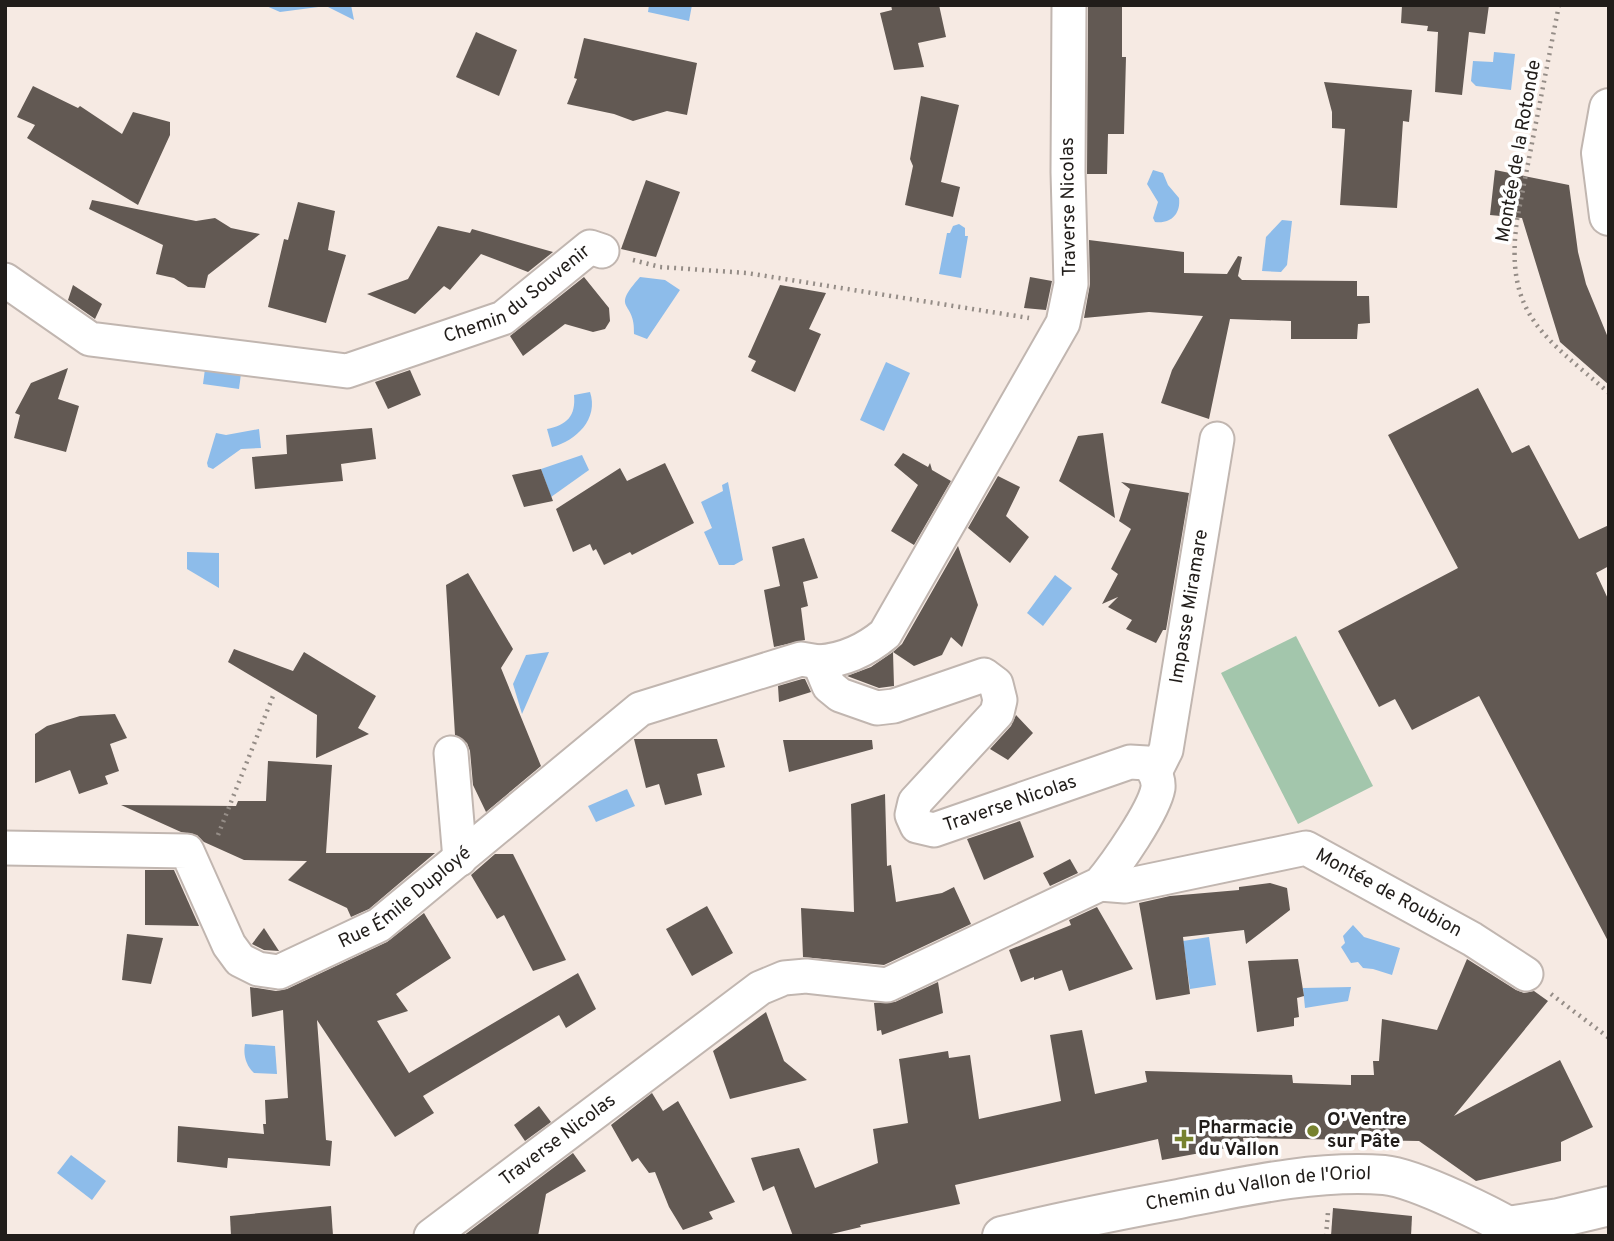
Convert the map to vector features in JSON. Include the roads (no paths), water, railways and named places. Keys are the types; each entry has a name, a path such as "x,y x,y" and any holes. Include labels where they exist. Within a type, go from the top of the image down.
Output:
{"street":[{"name":"Traverse Nicolas","path":"430,1236 760,988 784,978 806,976 887,985 1100,884 1116,865 1152,803 1158,786 1155,772 1147,763 1130,762 934,830 917,826 912,815 915,802 997,713 1000,700 996,684 984,676 894,706 877,708 840,695 830,686 819,662 834,661 869,648 885,634 1063,323 1071,284 1068,172 1069,5"},
{"path":"1609,108 1601,153 1609,216"},
{"name":"Chemin du Souvenir","path":"5,281 90,339 347,371 503,318 590,247 601,251"},
{"name":"Impasse Miramare","path":"1155,772 1166,750 1217,439"},
{"name":"Rue Émile Duployé","path":"5,849 187,852 229,945 240,960 258,969 279,972 379,925 640,709 801,659 819,662"},
{"path":"451,753 460,859"},
{"name":"Montée de Roubion","path":"1100,884 1125,886 1306,848 1472,939 1526,974"},
{"name":"Chemin du Vallon de l'Oriol","path":"1002,1236 1066,1221 1279,1181 1386,1175 1422,1186 1516,1231 1609,1206"}],"water":[{"path":"264,5 351,5 354,20 326,6 280,12"},
{"path":"649,5 692,5 689,21 648,12"},
{"path":"1494,52 1515,54 1511,90 1476,86 1471,81 1473,61 1493,62"},
{"path":"1153,170 1163,173 1168,185 1179,198 1177,213 1170,220 1155,222 1153,218 1158,202 1147,184"},
{"path":"1282,220 1292,221 1287,265 1281,272 1262,271 1266,237"},
{"path":"959,224 965,228 965,236 968,236 961,278 939,274 947,233"},
{"path":"640,277 665,280 680,290 647,339 634,334 634,323 625,301"},
{"path":"206,361 242,366 239,389 203,384"},
{"path":"886,362 910,373 884,431 860,420"},
{"path":"590,392 592,402 588,420 569,440 552,447 547,429 560,425 569,418 574,395"},
{"path":"259,429 261,448 241,449 213,469 208,467 216,433 226,435"},
{"path":"582,455 589,470 551,497 541,469"},
{"path":"728,482 743,560 734,565 719,565 704,532 712,528 701,502 723,491 722,485"},
{"path":"187,552 219,553 219,588 187,569"},
{"path":"1055,575 1072,588 1043,626 1027,613"},
{"path":"549,652 522,714 513,684 526,655"},
{"path":"627,789 635,806 596,822 588,806"},
{"path":"1353,925 1364,937 1400,948 1392,975 1363,968 1358,962 1351,963 1341,947 1345,943 1343,936"},
{"path":"1209,937 1216,985 1190,989 1183,941"},
{"path":"1351,987 1348,1001 1305,1008 1303,988"},
{"path":"245,1044 275,1046 277,1074 254,1073 246,1060"},
{"path":"71,1155 106,1181 92,1200 57,1173"}],"place":[{"name":"O' Ventre sur Pâte","path":"1313,1131"},
{"name":"Pharmacie du Vallon","path":"1184,1139"}]}
